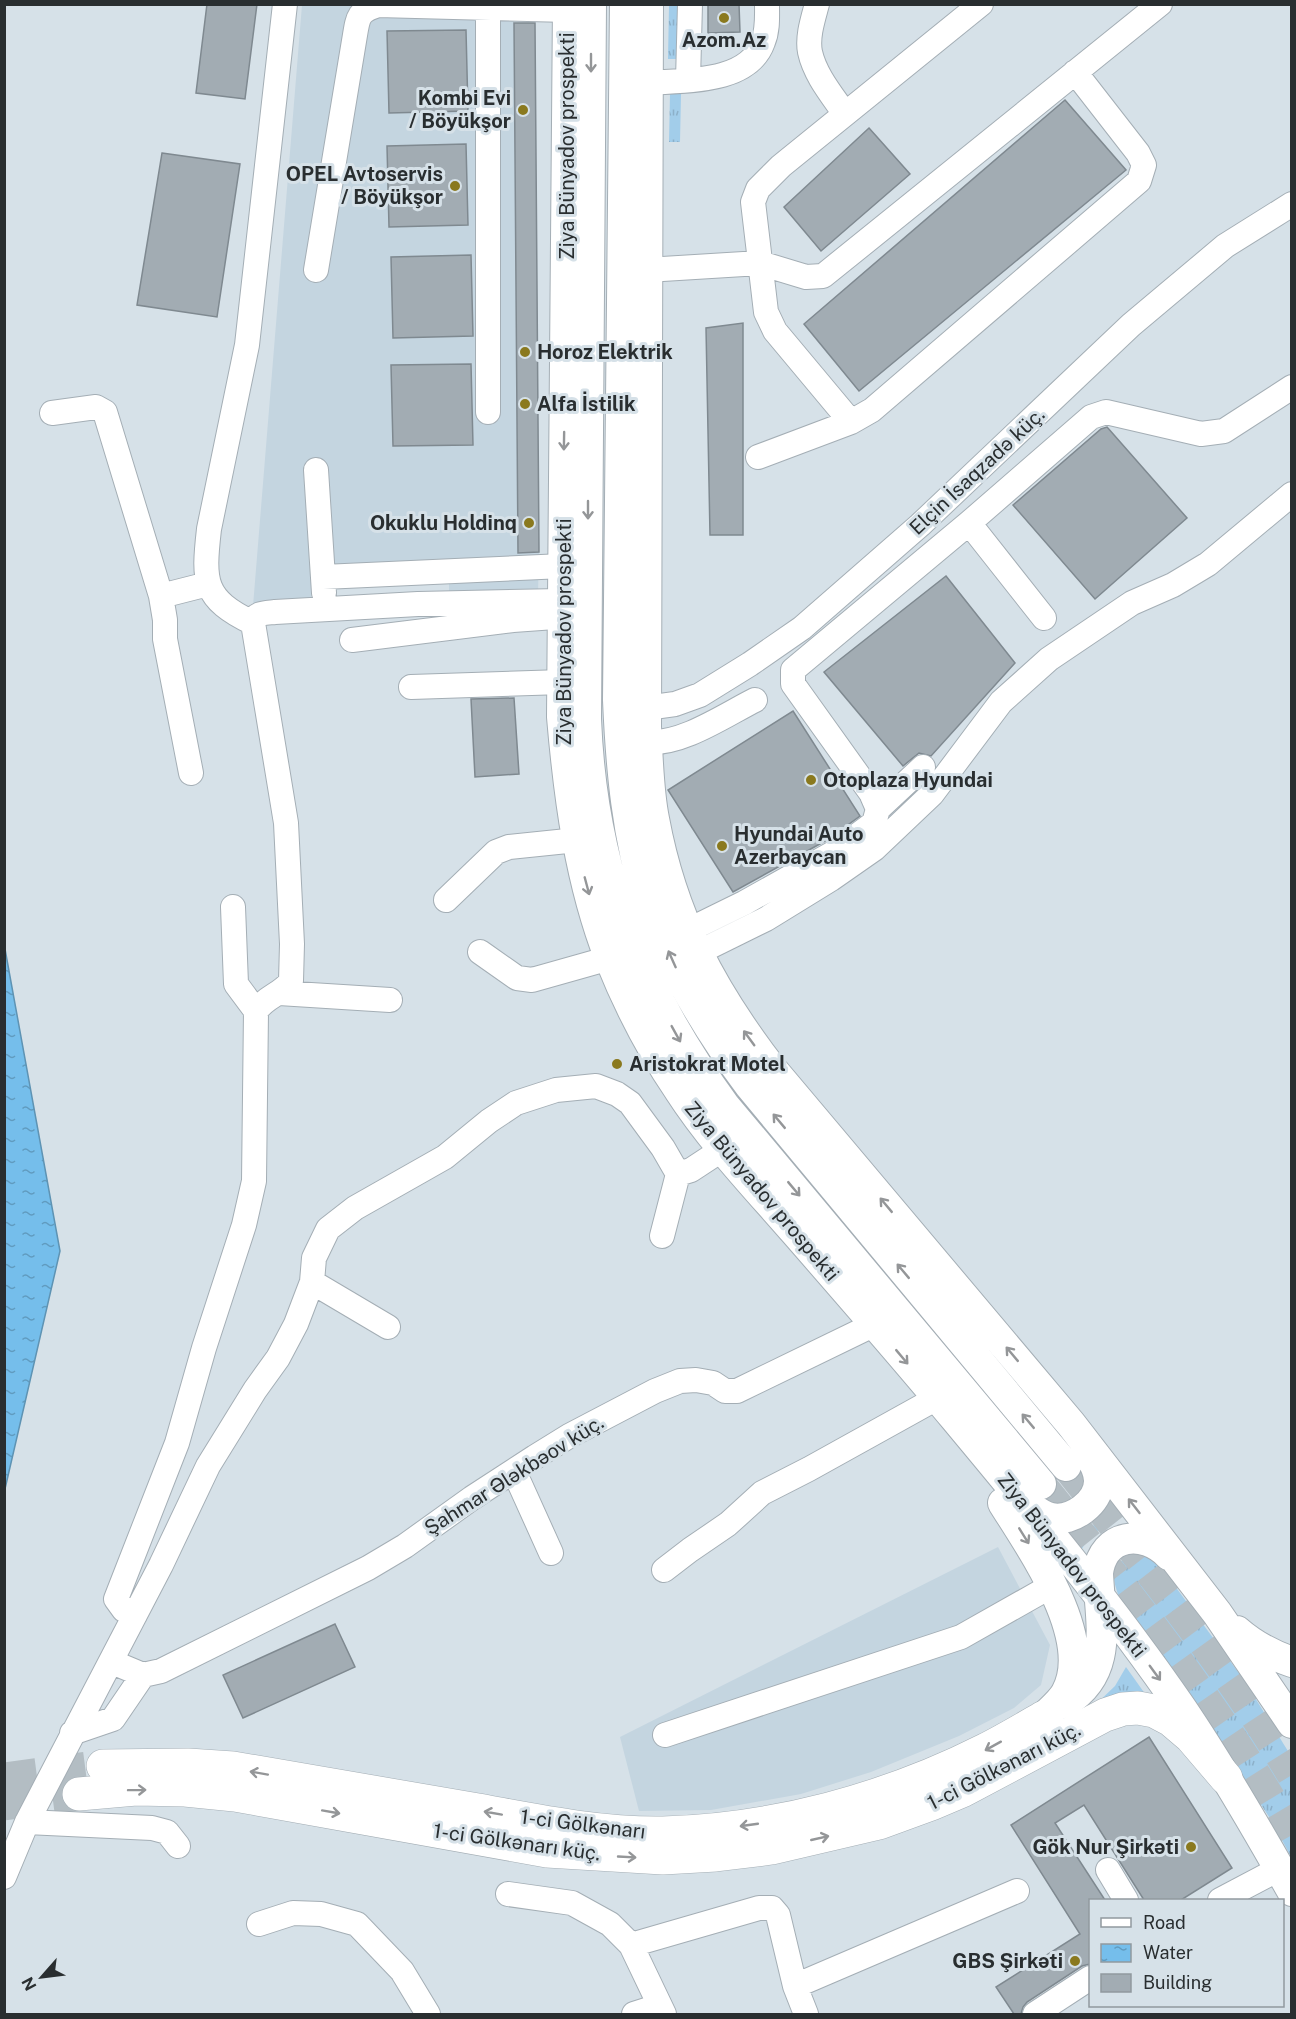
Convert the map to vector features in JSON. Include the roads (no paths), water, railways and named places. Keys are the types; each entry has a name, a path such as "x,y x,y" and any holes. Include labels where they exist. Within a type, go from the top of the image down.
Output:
{"highway":[{"name":"1-ci Gölkənarı küç.","path":"79,1794 136,1789 185,1790 235,1796 547,1851 663,1858 772,1848 879,1823 964,1790 1082,1727 1123,1709 1154,1711 1171,1720 1191,1737 1227,1778"},
{"name":"1-ci Gölkənarı","path":"103,1766 188,1765 232,1768 550,1823 660,1833 714,1830 764,1823 871,1797 921,1779 986,1750 1044,1717"}],"main road":[{"path":"625,4 622,368 632,773 652,848 666,887 692,942 726,1004 772,1070 1071,1424 1217,1613 1292,1723"},
{"path":"648,4 646,270 632,704 624,787 629,827 649,904 675,967 708,1026 750,1086 1066,1466"},
{"name":"Ziya Bünyadov prospekti","path":"576,6 590,158 587,753 610,881 629,938 648,982 680,1042 698,1069 724,1106 1032,1493 1101,1600 1175,1700 1227,1778 1285,1880"},
{"name":"Ziya Bünyadov prospekti","path":"576,6 565,370 562,717 570,796 585,881 610,958 633,1010 656,1054 680,1092 723,1149 937,1398 1032,1493"},
{"path":"622,368 647,154"},
{"path":"565,370 590,158"},
{"path":"632,704 647,742 649,785 654,819 669,881 692,942"},
{"path":"562,717 585,814 610,881"},
{"path":"937,1398 1053,1585 1063,1607 1070,1634 1072,1675 1067,1691 1044,1717"},
{"path":"1032,1493 1041,1514 1062,1519 1075,1515 1091,1501 1099,1482 1097,1471 1092,1458 1071,1424"},
{"path":"1044,1717 1083,1690 1094,1675 1102,1638 1099,1562 1109,1548 1128,1538 1154,1543 1164,1549 1185,1572"},
{"path":"1217,1613 1249,1641 1275,1656 1292,1662"}],"street":[{"path":"253,623 232,613 216,600 208,584 206,555 209,529 247,345 285,4"},
{"path":"688,80 690,4"},
{"path":"647,83 688,80 729,73 744,67 756,57 764,41 767,4"},
{"path":"817,4 811,27 810,51 824,84 845,114"},
{"path":"851,422 775,331 766,312 753,202 758,189 781,166 981,4"},
{"path":"646,270 760,263 806,277 823,276 1160,4"},
{"path":"316,270 358,18 367,8 378,5 488,8 576,6"},
{"path":"488,8 488,412"},
{"path":"758,458 851,422 872,410 1139,181 1144,165 1138,153 1075,72"},
{"name":"Elçin İsaqzadə küç.","path":"632,704 675,704 700,694 750,664 802,628 920,525 1131,325 1225,246 1292,204"},
{"path":"879,809 871,793 793,684 793,670 969,523 1091,417 1106,412 1201,434 1224,431 1292,387"},
{"path":"52,413 96,407 105,412 161,596 165,639 191,773"},
{"path":"316,470 325,610"},
{"path":"692,942 766,919 831,879 873,849 932,794 1001,702 1049,658 1132,603 1173,585 1208,564 1292,494"},
{"path":"969,523 1044,618"},
{"path":"322,577 563,566"},
{"path":"161,596 208,584"},
{"path":"135,1615 124,1611 116,1599 177,1443 204,1348 244,1225 254,1181 256,1011 264,1000 279,993 291,981 292,944 286,824 254,618 258,614 275,612 418,604 562,609"},
{"path":"352,640 533,618 562,609"},
{"path":"411,687 563,682"},
{"path":"647,742 657,743 683,736 756,700"},
{"path":"692,942 744,903 835,852 874,823 879,809 923,767"},
{"path":"446,900 496,852 509,847 577,840"},
{"path":"233,907 236,984 256,1011"},
{"path":"480,952 517,978 532,980 610,958"},
{"path":"279,993 390,1000"},
{"path":"4,1877 27,1822 162,1565 208,1466 255,1390 278,1358 296,1324 312,1282 314,1258 328,1229 355,1208 445,1157 489,1121 516,1103 556,1090 596,1086 617,1094 630,1103 663,1148 678,1174 662,1236"},
{"path":"678,1174 691,1170 723,1149"},
{"path":"312,1282 388,1327"},
{"name":"Şahmar Ələkbəov küç.","path":"152,1673 369,1568 569,1436 655,1391 680,1381 696,1380 713,1383 725,1391 737,1391 875,1324"},
{"path":"664,1570 736,1518 762,1492 809,1469 937,1398"},
{"path":"514,1471 552,1553"},
{"path":"665,1735 962,1637 1053,1585"},
{"path":"72,1733 113,1719 152,1673 112,1662"},
{"path":"27,1822 152,1828 167,1832 178,1846"},
{"path":"1108,1870 1125,1899"},
{"path":"1223,1899 1285,1880"},
{"path":"795,1986 1017,1891"},
{"path":"508,1894 572,1903 610,1924 631,1945 662,2010 634,2014"},
{"path":"631,1945 759,1908 772,1908 778,1915 795,1986 806,2014"},
{"path":"259,1924 293,1913 321,1914 357,1924 402,1971 428,2014"},
{"path":"1043,2012 1089,1979"}],"water":[{"path":"5,949 60,1251 4,1489"}],"tunnel":[{"path":"1066,1466 1212,1655 1267,1734 1292,1775"},
{"path":"1041,1484 1174,1655 1235,1743 1292,1835"},
{"path":"4,1779 103,1766"},
{"path":"4,1804 79,1794"}],"place":[{"name":"Azom.Az","path":"724,18"},
{"name":"Kombi Evi / Böyükşor","path":"523,110"},
{"name":"OPEL Avtoservis / Böyükşor","path":"455,186"},
{"name":"Horoz Elektrik","path":"525,352"},
{"name":"Alfa İstilik","path":"525,404"},
{"name":"Okuklu Holdinq","path":"529,523"},
{"name":"Otoplaza Hyundai","path":"811,780"},
{"name":"Hyundai Auto Azerbaycan","path":"722,846"},
{"name":"Aristokrat Motel","path":"617,1064"},
{"name":"Gök Nur Şirkəti","path":"1191,1847"},
{"name":"GBS Şirkəti","path":"1075,1961"}]}
